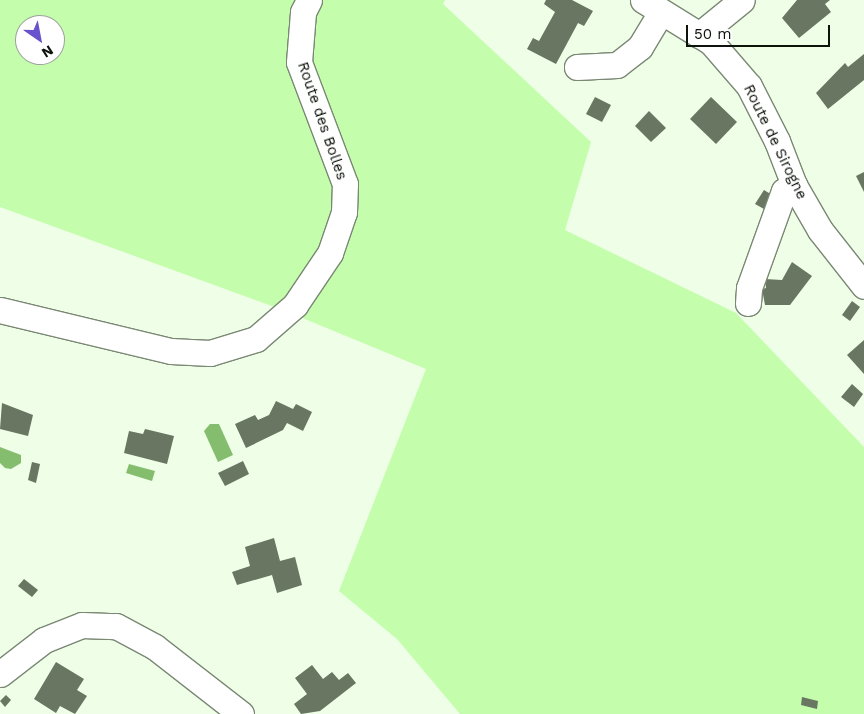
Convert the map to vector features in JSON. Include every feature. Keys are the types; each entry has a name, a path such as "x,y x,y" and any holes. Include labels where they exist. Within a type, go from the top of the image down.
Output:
{"street":[{"name":"Route des Bolles","path":"0,310 171,350 210,353 256,338 295,305 330,253 344,212 346,184 299,62 304,12 309,0"},
{"path":"698,35 742,0"},
{"path":"577,67 617,66 640,47 652,6"},
{"name":"Route de Sirogne","path":"652,6 711,42 750,86 777,140 794,184 820,230 862,278"},
{"path":"748,303 749,288 784,191 794,184"},
{"path":"0,674 44,640 82,625 116,626 155,647 241,714"}],"shaded area":[{"path":"0,0 445,0 443,4 591,142 565,230 736,313 864,447 864,714 460,714 397,639 339,591 426,369 283,310 0,207"},
{"path":"210,424 219,424 233,455 218,462 204,431"},
{"path":"0,447 21,455 21,463 11,469 5,468 0,463"},
{"path":"129,464 155,471 152,481 126,473"}],"building":[{"path":"546,0 572,0 593,11 584,26 578,23 556,64 527,49 533,38 539,41 555,12 544,4"},
{"path":"797,0 830,0 825,4 831,12 799,38 782,18"},
{"path":"864,54 864,80 828,109 816,93 845,63 848,67"},
{"path":"595,97 611,105 602,122 586,114"},
{"path":"711,97 737,122 716,144 690,119"},
{"path":"649,111 666,128 651,142 635,126"},
{"path":"864,172 864,192 856,176"},
{"path":"764,190 772,195 764,209 755,204"},
{"path":"792,262 812,276 790,305 765,305 762,289 766,288 765,279 782,280"},
{"path":"852,301 860,307 850,321 842,315"},
{"path":"864,340 864,374 847,355"},
{"path":"852,384 863,394 854,407 841,397"},
{"path":"276,401 293,409 296,404 312,412 303,431 287,423 283,430 246,448 235,424 255,415 258,420 269,415"},
{"path":"2,403 33,415 28,436 0,429"},
{"path":"145,429 174,436 167,464 124,453 129,431 143,434"},
{"path":"243,461 249,474 225,486 218,473"},
{"path":"32,462 40,464 36,483 28,480"},
{"path":"274,538 280,561 295,557 302,585 277,593 272,575 237,585 232,572 250,566 245,547"},
{"path":"24,579 38,590 32,597 18,586"},
{"path":"56,662 84,679 77,690 87,696 75,714 60,706 56,713 34,699"},
{"path":"312,665 323,679 332,672 339,680 348,673 356,683 320,711 301,714 294,704 307,694 295,678"},
{"path":"6,695 11,700 5,707 0,701"},
{"path":"802,697 818,701 817,709 801,705"}]}
